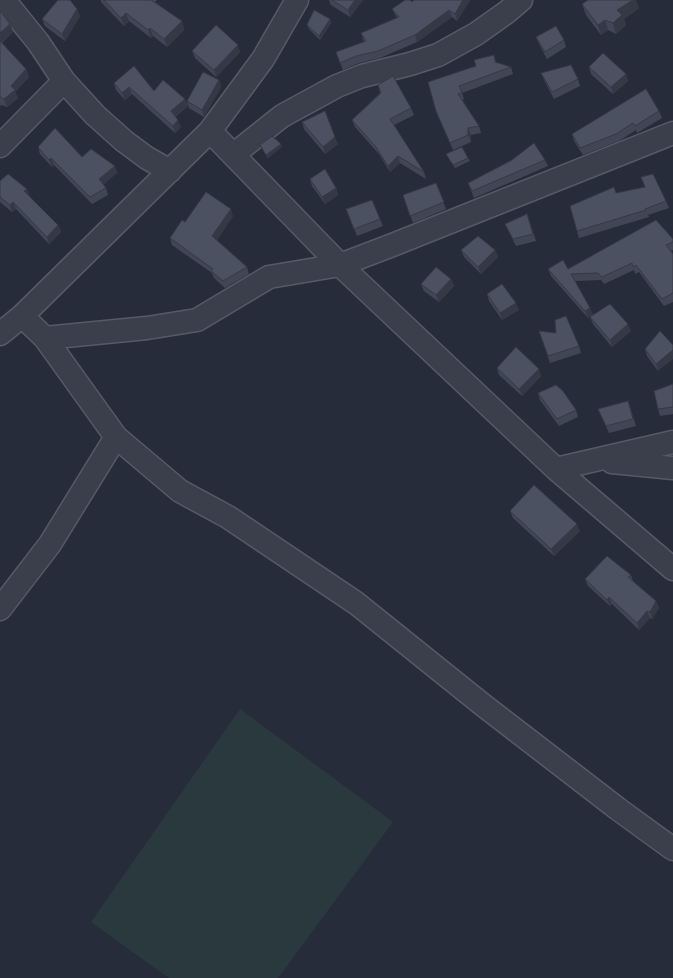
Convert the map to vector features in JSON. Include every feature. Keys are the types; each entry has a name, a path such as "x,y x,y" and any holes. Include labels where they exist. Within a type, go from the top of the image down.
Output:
{"street":[{"path":"4,0 38,42 64,81 95,115 124,141 147,158 170,171"},
{"path":"0,334 22,316 210,131 263,59 297,0"},
{"path":"233,155 282,116 337,86 362,76 438,55 476,34 508,12 521,0"},
{"path":"0,146 64,81"},
{"path":"210,131 340,265 556,469 673,569"},
{"path":"45,338 147,328 197,320 269,277 340,265 673,133"},
{"path":"22,316 45,338 116,437 180,491 228,517 356,603 483,705 673,849"},
{"path":"0,609 50,544 116,437"},
{"path":"556,469 673,442"},
{"path":"596,460 673,468"}],"shaded area":[{"path":"240,709 393,822 278,978 169,978 91,922"}],"building":[{"path":"58,0 70,0 77,9 62,34 42,19"},
{"path":"104,0 151,0 182,21 164,39 150,28 148,30 126,13 121,18"},
{"path":"332,0 355,0 348,10"},
{"path":"405,0 412,2 414,0 463,0 455,14 449,10 415,35 378,51 356,56 340,63 336,52 366,41 361,33 399,17 392,9"},
{"path":"588,0 633,0 617,10 622,15 613,23 605,20 598,25 582,4"},
{"path":"314,10 330,19 319,36 307,25"},
{"path":"0,11 10,24 0,33"},
{"path":"216,25 238,45 214,70 192,51"},
{"path":"556,26 564,40 545,52 536,37"},
{"path":"0,41 26,69 11,86 15,90 4,99 0,97"},
{"path":"603,53 626,74 611,87 589,67"},
{"path":"494,55 495,62 511,67 459,86 462,92 458,94 479,126 468,128 468,135 450,143 436,111 428,82 476,66 474,60"},
{"path":"571,65 578,79 552,92 541,73"},
{"path":"134,66 154,91 163,80 185,99 171,111 178,120 173,126 129,87 122,93 114,83"},
{"path":"203,72 219,80 202,110 187,101"},
{"path":"393,76 411,108 390,119 424,172 398,156 388,166 376,147 352,120 381,93 378,85"},
{"path":"646,89 659,111 635,126 633,123 616,134 580,148 572,134"},
{"path":"325,111 335,137 323,147 302,122"},
{"path":"55,128 82,157 91,149 115,166 99,179 106,188 90,197 51,158 49,160 38,147"},
{"path":"272,136 281,144 266,155 260,145"},
{"path":"534,143 545,160 472,191 468,183 512,160"},
{"path":"462,147 468,158 453,165 446,154"},
{"path":"325,169 336,188 322,197 310,179"},
{"path":"8,174 27,189 24,191 58,225 47,237 13,202 10,205 0,197 0,181"},
{"path":"653,174 666,201 646,210 577,231 570,206 614,187 616,193 645,187 641,177"},
{"path":"436,183 444,202 410,216 403,195"},
{"path":"206,192 231,209 212,236 247,267 223,281 211,271 213,269 170,238 182,220 185,222"},
{"path":"372,200 380,219 354,229 346,209"},
{"path":"527,214 533,234 513,239 505,224"},
{"path":"656,220 673,239 673,242 666,245 673,254 673,293 662,299 636,265 633,267 632,263 602,277 598,273 571,274 590,308 585,311 548,269 563,260 568,269"},
{"path":"478,236 495,250 478,267 461,250"},
{"path":"436,267 451,279 436,295 421,284"},
{"path":"502,284 516,303 500,313 487,294"},
{"path":"610,304 628,324 610,340 590,317"},
{"path":"566,316 579,346 548,356 539,331 556,333 555,320"},
{"path":"660,331 673,345 673,350 656,364 645,349"},
{"path":"516,347 539,369 519,389 497,368"},
{"path":"673,384 673,407 658,409 654,391"},
{"path":"556,385 563,391 576,410 557,419 538,393"},
{"path":"628,401 633,419 606,426 598,409"},
{"path":"534,485 577,524 551,549 510,511"},
{"path":"607,556 631,575 628,577 656,601 650,612 647,611 637,623 609,597 607,600 585,579"}]}
